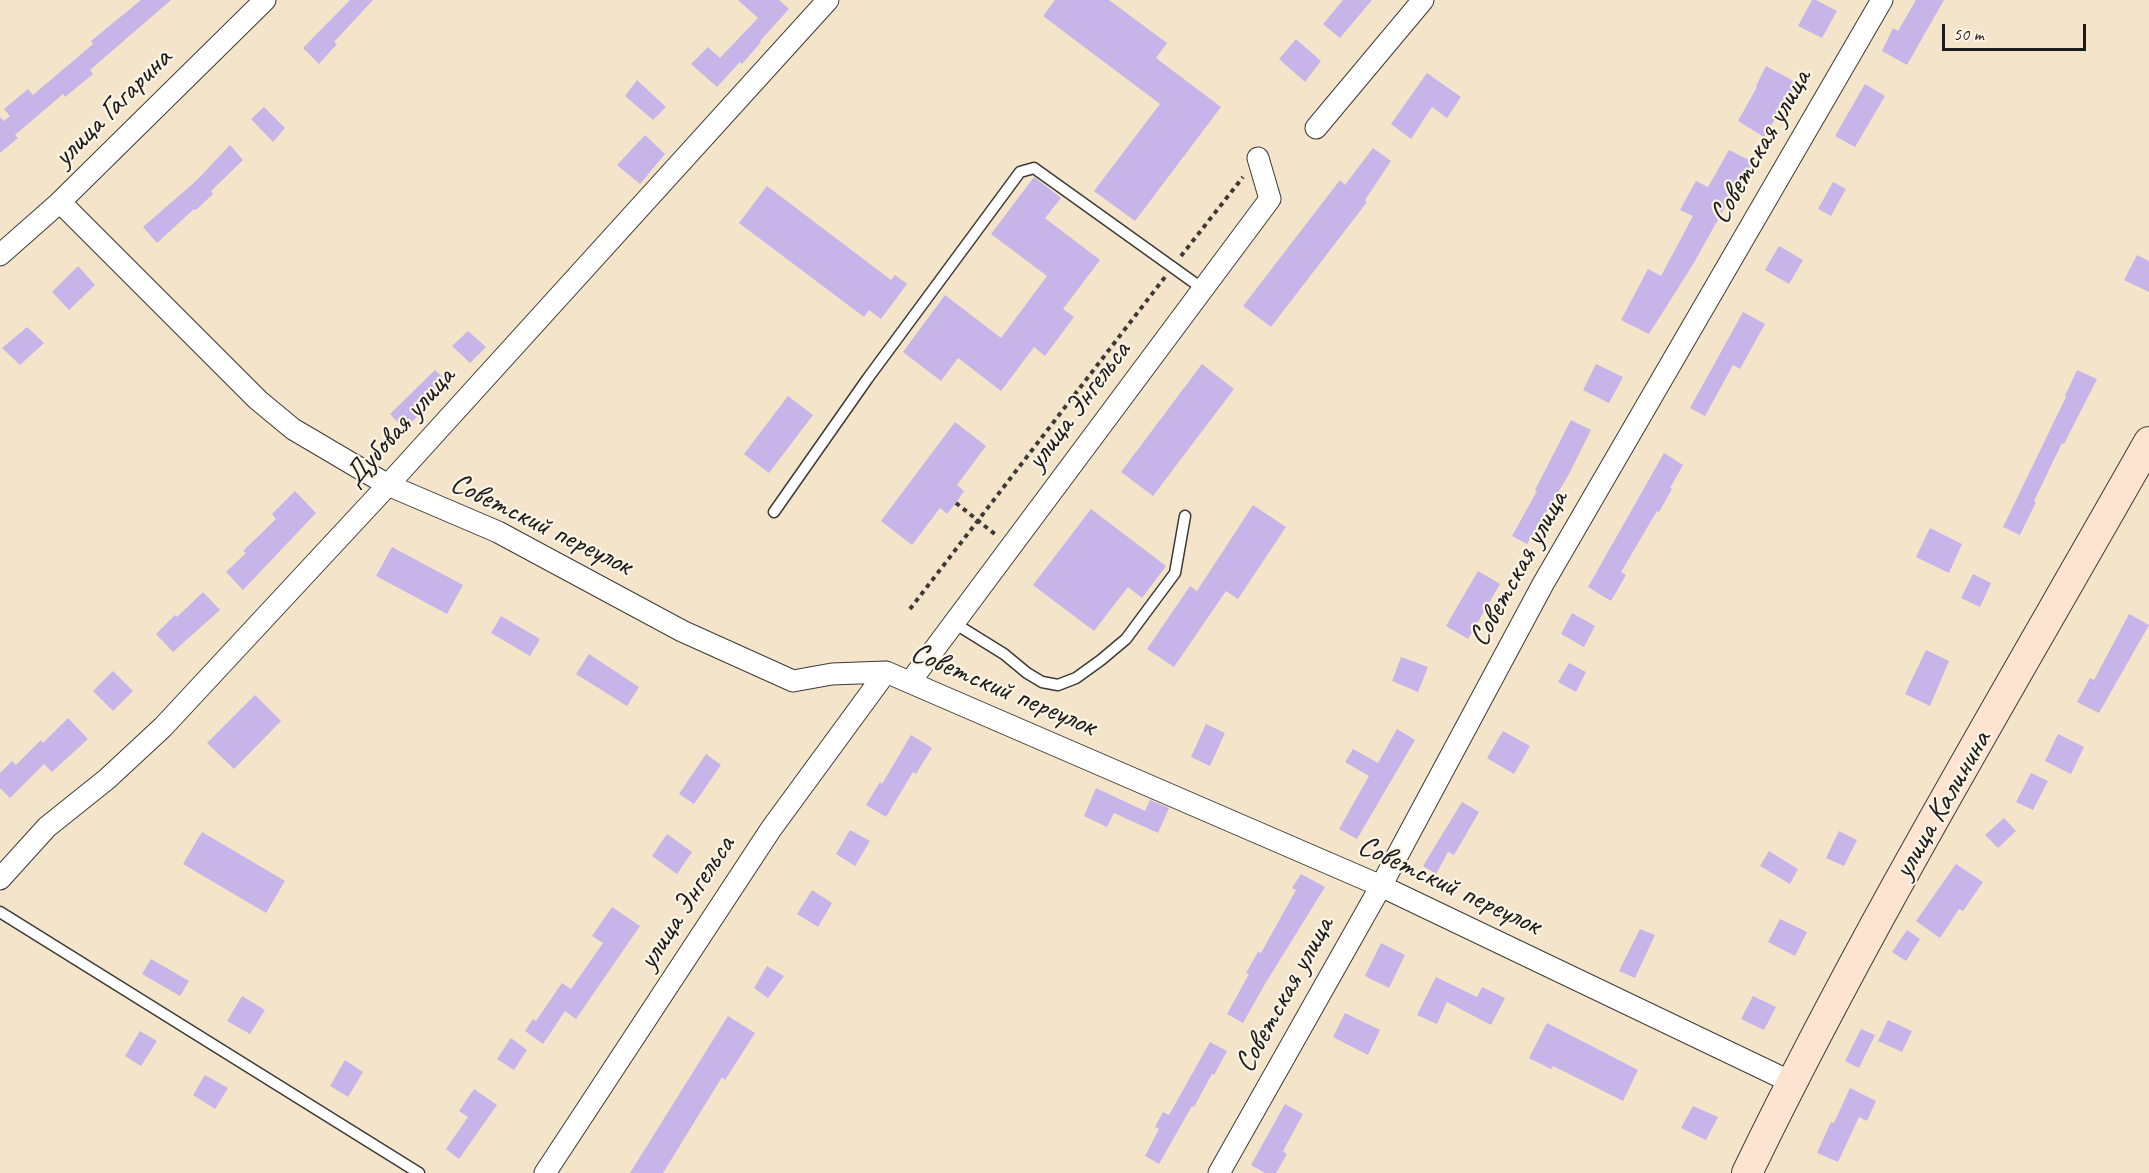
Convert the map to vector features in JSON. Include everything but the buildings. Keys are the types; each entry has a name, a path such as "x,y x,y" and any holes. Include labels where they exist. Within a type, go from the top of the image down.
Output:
{"street":[{"name":"улица Гагарина","path":"0,255 60,202 265,0"},
{"name":"Дубовая улица","path":"0,879 47,827 106,779 163,727 388,485 828,0"},
{"path":"1316,128 1423,0"},
{"name":"Советская улица","path":"1219,1173 1381,886 1543,584 1882,0"},
{"name":"улица Энгельса","path":"910,682 1270,199 1258,158"},
{"name":"Советский переулок","path":"60,202 258,399 293,429 388,485 498,532 682,631 793,681 832,674 886,672 910,682 1381,886 1791,1082"},
{"name":"улица Калинина","path":"1747,1173 1791,1082 1882,914 2149,442"},
{"name":"улица Энгельса","path":"545,1173 771,830 886,672"}],"lane":[{"path":"774,512 868,378 1020,172 1034,168 1203,289"},
{"path":"954,624 1004,654 1042,682 1058,685 1076,678 1126,639 1175,573 1185,516"},
{"path":"0,912 419,1173"}],"path":[{"path":"910,609 1258,158"},
{"path":"956,502 1011,546"}]}
